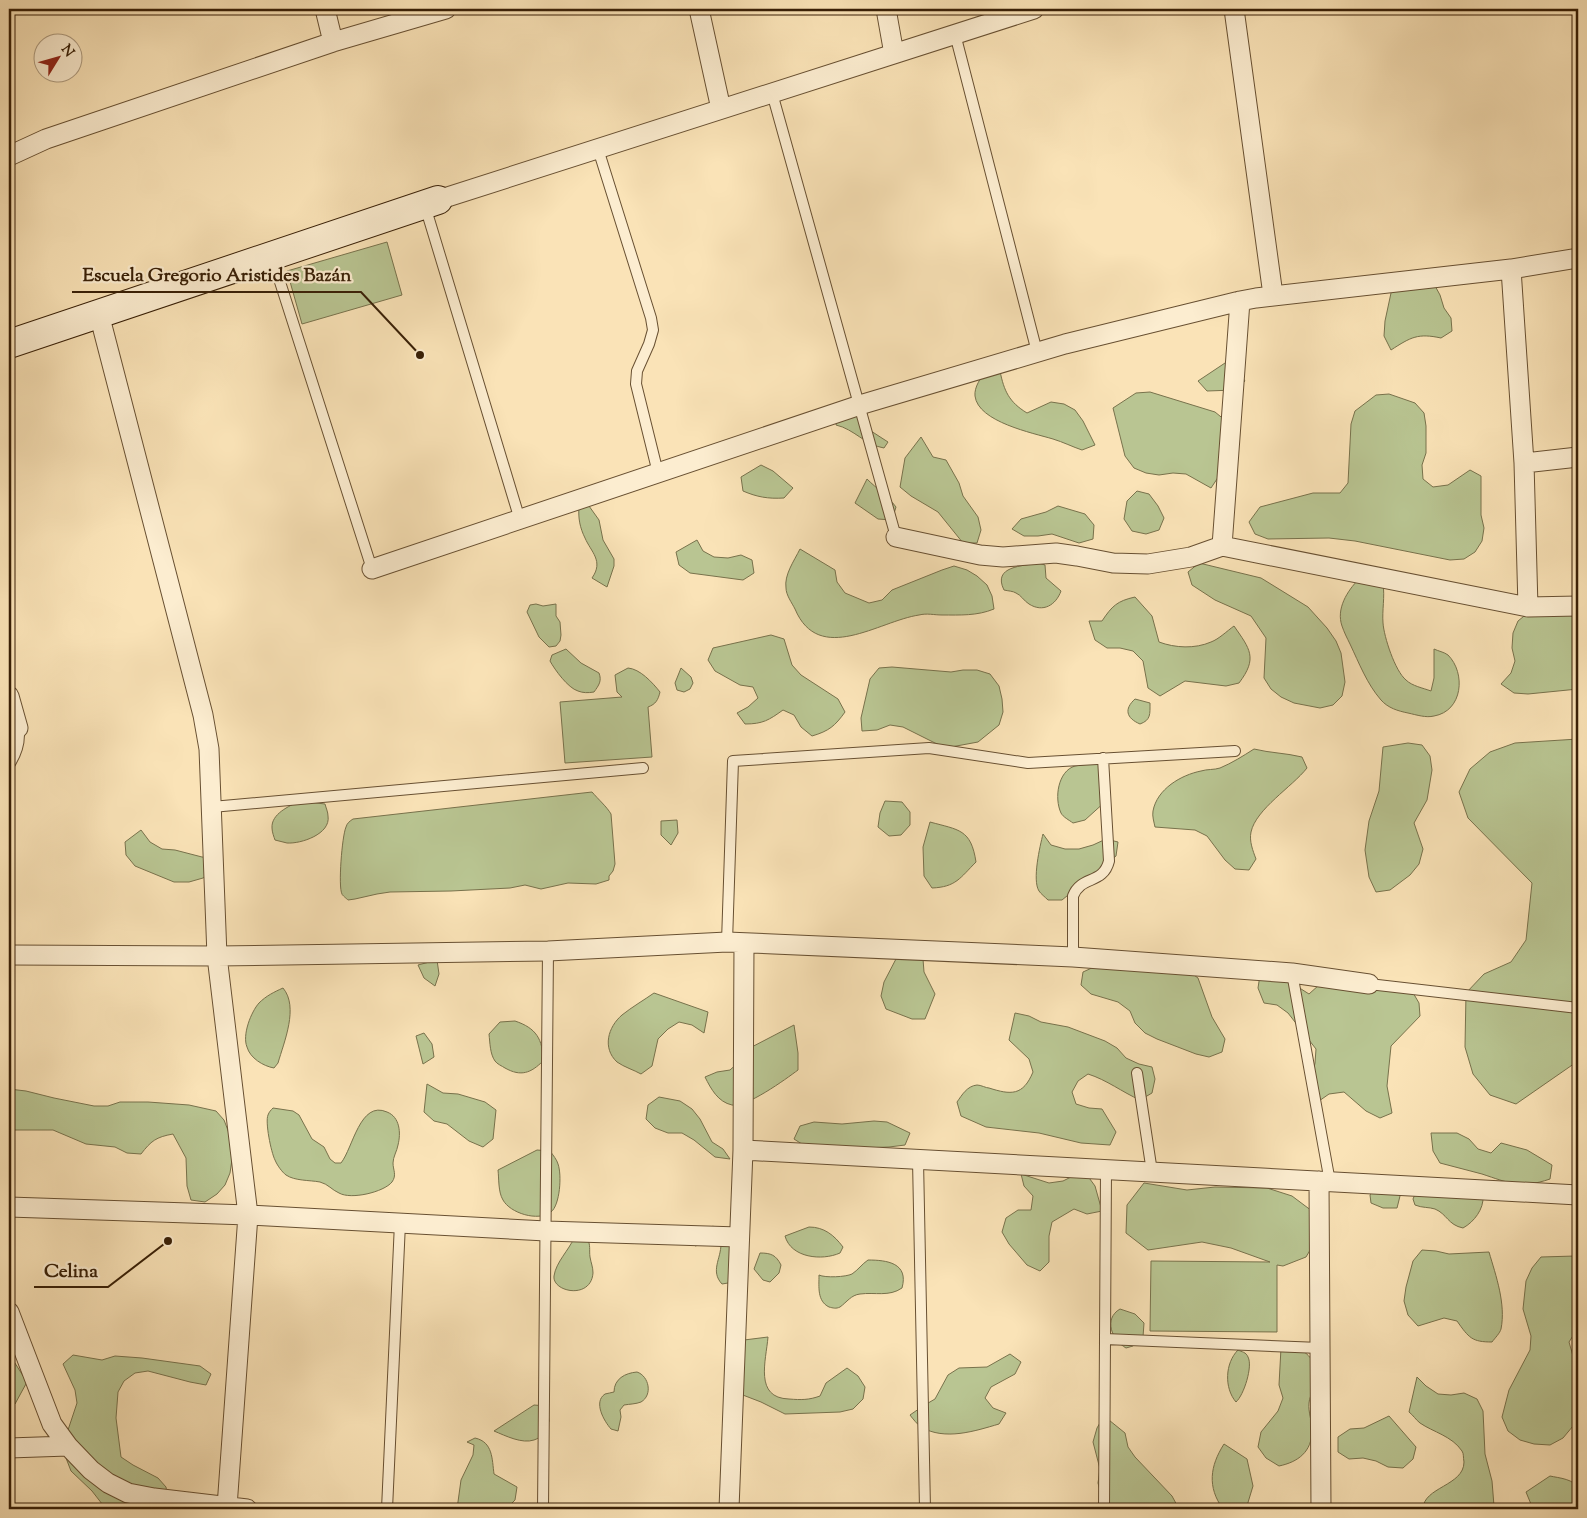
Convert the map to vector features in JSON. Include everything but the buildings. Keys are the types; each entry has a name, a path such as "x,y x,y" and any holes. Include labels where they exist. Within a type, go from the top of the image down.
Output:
{"street":[{"path":"325,9 332,42"},
{"path":"9,156 46,139 332,42 446,9"},
{"path":"699,9 721,110"},
{"path":"886,9 894,54"},
{"path":"9,344 431,203 1034,9"},
{"path":"1234,9 1272,295"},
{"path":"372,569 860,405 1065,344 1240,301 1272,295 1511,269 1578,258"},
{"path":"1511,269 1524,463 1528,608"},
{"path":"1222,546 1240,301"},
{"path":"99,314 203,715 209,749 217,956 248,1215 227,1507"},
{"path":"1524,463 1578,457"},
{"path":"896,537 980,555 1003,557 1056,553 1113,563 1148,564 1191,557 1222,546 1528,608 1578,606"},
{"path":"9,696 18,728"},
{"path":"729,1509 742,1150 735,943"},
{"path":"9,955 217,956 548,951 735,943 1073,957 1292,973 1369,984"},
{"path":"742,1150 1578,1195"},
{"path":"1321,1509 1320,1348 1324,1182"},
{"path":"9,1208 248,1215 546,1231 739,1237"},
{"path":"9,1312 52,1424 68,1446 91,1470 108,1483 128,1493 247,1509"},
{"path":"9,1448 68,1446"}],"lane":[{"path":"955,34 1037,352"},
{"path":"772,93 896,537"},
{"path":"598,149 651,318 653,330 637,371 636,384 658,473"},
{"path":"431,203 520,520"},
{"path":"272,256 372,569"},
{"path":"9,765 17,747 18,728"},
{"path":"735,943 733,761 929,748 1028,763 1235,750"},
{"path":"1073,957 1073,896 1080,886 1103,874 1107,869 1109,861 1103,758"},
{"path":"212,807 643,768"},
{"path":"543,1509 548,951"},
{"path":"1292,973 1324,1182"},
{"path":"1369,984 1578,1008"},
{"path":"1137,1073 1152,1172"},
{"path":"918,1160 926,1509"},
{"path":"1104,1509 1106,1170"},
{"path":"387,1509 400,1223"},
{"path":"1105,1339 1320,1348"}],"green space":[{"path":"387,242 402,295 302,324 287,271"},
{"path":"1400,282 1434,284 1444,308 1451,318 1452,331 1441,338 1415,337 1391,350 1384,336 1385,321 1391,293"},
{"path":"1225,363 1237,370 1245,381 1235,390 1207,391 1198,381"},
{"path":"985,371 1000,371 1008,395 1016,405 1027,413 1051,402 1064,404 1075,410 1095,445 1082,450 1057,440 1020,430 986,413 978,405 975,396 977,386"},
{"path":"1150,392 1215,412 1226,421 1219,476 1211,488 1186,474 1159,475 1146,473 1134,468 1125,456 1113,408 1136,393"},
{"path":"1389,394 1415,403 1424,413 1426,453 1422,465 1423,479 1433,487 1448,485 1470,470 1481,476 1481,515 1484,528 1482,541 1475,552 1464,559 1450,560 1355,541 1329,538 1268,539 1255,534 1249,522 1260,507 1313,493 1340,493 1348,483 1351,424 1355,411 1376,395"},
{"path":"852,408 871,431 888,442 884,448 871,444 836,425 837,418"},
{"path":"921,437 933,457 946,460 959,483 963,496 978,517 981,530 977,543 963,543 938,512 900,487 905,458"},
{"path":"761,465 773,471 793,488 784,498 763,497 743,491 741,477"},
{"path":"867,479 896,507 892,520 878,519 855,503"},
{"path":"1137,491 1149,494 1158,506 1164,518 1159,530 1146,534 1132,531 1124,519 1127,501"},
{"path":"583,502 589,506 599,520 603,540 614,559 614,566 607,587 592,578 597,562 583,534 580,523 579,507"},
{"path":"1058,506 1085,514 1094,525 1093,539 1079,543 1052,534 1024,536 1012,529 1021,519 1046,512"},
{"path":"697,540 703,551 714,557 728,558 741,555 752,560 754,573 743,580 690,573 679,565 676,552"},
{"path":"800,549 835,570 837,582 845,593 869,603 882,600 892,590 954,566 967,570 987,585 992,596 994,609 968,615 922,614 851,636 834,638 819,635 806,626 786,591 788,573"},
{"path":"1038,563 1045,565 1046,578 1061,591 1052,604 1044,608 1034,607 1018,594 1004,590 1001,582 1002,576 1011,569"},
{"path":"1199,563 1261,578 1308,607 1327,628 1336,641 1341,653 1345,682 1342,696 1333,705 1320,708 1294,703 1281,697 1271,689 1264,678 1266,638 1251,616 1215,600 1192,585 1188,572"},
{"path":"1359,579 1383,584 1385,637 1394,662 1408,682 1431,691 1434,678 1434,649 1448,655 1454,663 1459,681 1459,690 1451,707 1444,713 1428,717 1397,710 1384,703 1376,694 1346,635 1341,620 1340,613 1344,601 1350,589"},
{"path":"1135,597 1152,616 1159,642 1165,644 1185,647 1198,646 1217,639 1234,626 1250,654 1248,667 1239,683 1226,686 1185,681 1160,696 1148,688 1143,661 1133,651 1107,648 1095,640 1089,621 1102,621 1116,605 1124,600"},
{"path":"556,604 556,616 560,622 561,635 560,641 556,646 549,647 539,637 527,612 530,605 543,606"},
{"path":"1578,609 1578,689 1528,694 1514,693 1501,684 1511,673 1515,661 1512,648 1513,633 1518,621 1529,612"},
{"path":"771,635 784,639 792,665 801,675 838,699 845,712 827,730 812,736 801,727 794,715 783,710 766,721 751,724 745,724 737,713 748,707 758,698 753,687 740,685 715,671 708,660 713,648"},
{"path":"566,649 581,663 599,673 600,683 594,692 580,692 574,689 552,665 550,661 552,655"},
{"path":"892,667 951,672 977,670 990,674 999,686 1002,699 1003,712 999,725 978,742 951,747 939,745 903,727 890,725 877,730 862,731 861,718 870,679 879,668"},
{"path":"628,668 641,673 660,692 653,705 648,707 652,757 565,763 560,702 622,697 617,692 615,675"},
{"path":"681,668 691,677 693,683 690,689 684,692 677,690 675,683"},
{"path":"1135,699 1150,703 1148,718 1140,724 1135,722 1128,713 1129,706"},
{"path":"1578,739 1578,1061 1516,1104 1490,1095 1473,1074 1465,1047 1466,993 1484,974 1511,962 1526,940 1532,883 1468,818 1459,792 1470,769 1490,752 1515,743"},
{"path":"1408,743 1422,745 1430,756 1432,770 1427,800 1414,823 1423,849 1419,864 1410,875 1390,890 1376,892 1369,877 1365,850 1369,821 1379,791 1383,747"},
{"path":"1254,749 1302,757 1307,768 1267,807 1254,823 1251,839 1256,859 1249,870 1235,869 1225,860 1207,836 1195,830 1155,827 1153,813 1155,803 1171,784 1193,773 1220,768"},
{"path":"1103,763 1106,801 1085,820 1073,823 1062,814 1059,807 1058,793 1061,779 1069,769 1075,766"},
{"path":"592,792 611,814 615,864 609,880 596,884 568,883 541,889 525,885 510,888 390,892 348,900 342,894 340,872 343,840 346,826 353,819"},
{"path":"300,801 325,804 328,822 325,828 314,837 300,842 287,843 275,840 272,828 274,819 282,811"},
{"path":"885,801 902,802 910,812 910,825 901,835 889,836 878,827 880,813"},
{"path":"677,820 678,833 671,845 661,835 661,821"},
{"path":"930,822 956,829 967,837 974,851 976,862 957,881 947,886 932,888 924,876 923,847"},
{"path":"141,830 150,842 162,849 214,858 213,871 203,878 189,882 174,882 135,866 126,855 125,842"},
{"path":"1043,834 1051,845 1065,849 1079,849 1106,839 1118,842 1116,856 1062,900 1048,900 1039,891 1036,879"},
{"path":"897,957 923,959 924,972 935,994 925,1019 912,1019 886,1009 881,996 884,982"},
{"path":"437,960 439,974 435,986 424,978 418,965"},
{"path":"1107,961 1187,970 1198,978 1212,1017 1225,1039 1222,1052 1209,1057 1157,1039 1145,1033 1135,1023 1130,1011 1118,1002 1091,994 1081,985 1083,972"},
{"path":"1260,975 1287,980 1309,994 1319,985 1412,991 1419,1003 1420,1016 1391,1046 1387,1086 1392,1113 1380,1118 1366,1111 1344,1092 1329,1094 1319,1101 1309,1091 1316,1049 1288,1013 1277,1005 1264,1003 1258,988"},
{"path":"283,988 288,996 290,1005 289,1025 278,1063 274,1068 261,1063 251,1055 246,1042 246,1030 250,1018 259,1003 270,994"},
{"path":"654,993 708,1012 704,1033 692,1025 679,1022 668,1029 658,1039 652,1066 641,1074 617,1062 612,1056 608,1044 610,1031 622,1015"},
{"path":"1015,1013 1029,1016 1041,1022 1068,1027 1105,1041 1117,1048 1126,1058 1152,1067 1155,1079 1152,1093 1140,1100 1102,1079 1088,1074 1078,1081 1072,1092 1076,1104 1102,1109 1116,1132 1110,1145 1081,1143 1039,1133 986,1127 961,1116 957,1102 970,1087 979,1085 1004,1092 1015,1092 1025,1086 1029,1080 1033,1072 1029,1059 1009,1040"},
{"path":"515,1021 528,1027 537,1035 543,1053 543,1061 530,1071 521,1073 511,1071 500,1065 495,1061 491,1052 489,1034 500,1022"},
{"path":"794,1025 798,1053 798,1070 756,1098 738,1105 732,1105 723,1101 716,1094 705,1077 717,1072 730,1070 740,1061 746,1050"},
{"path":"424,1033 432,1044 434,1057 423,1064 416,1036"},
{"path":"427,1084 443,1093 458,1094 485,1102 496,1110 493,1139 483,1147 469,1141 447,1124 434,1121 424,1112"},
{"path":"9,1089 94,1106 108,1106 120,1102 148,1102 189,1105 216,1111 224,1120 234,1146 230,1173 225,1185 217,1194 205,1202 191,1200 187,1186 186,1158 173,1134 154,1140 141,1154 127,1153 115,1147 86,1144 53,1130 9,1130"},
{"path":"659,1097 680,1101 692,1109 700,1119 712,1142 723,1149 730,1159 715,1157 682,1133 668,1133 655,1128 646,1119 648,1105"},
{"path":"273,1108 293,1111 299,1115 312,1139 324,1147 330,1159 335,1163 341,1163 358,1127 370,1113 378,1110 391,1114 397,1121 399,1135 393,1161 395,1175 392,1182 375,1192 351,1196 339,1193 320,1182 286,1175 276,1162 269,1137 267,1119"},
{"path":"874,1121 887,1122 910,1133 905,1145 863,1148 805,1146 794,1139 800,1126 814,1122 842,1124"},
{"path":"1431,1133 1457,1133 1469,1139 1478,1149 1491,1153 1501,1143 1527,1150 1552,1165 1550,1179 1531,1184 1515,1184 1440,1163 1433,1151"},
{"path":"537,1150 550,1151 556,1159 560,1182 558,1197 551,1212 545,1215 532,1216 512,1209 503,1200 499,1189 498,1170"},
{"path":"1021,1174 1049,1183 1063,1181 1075,1175 1087,1175 1095,1186 1102,1211 1087,1214 1074,1209 1052,1222 1049,1236 1049,1262 1040,1271 1027,1265 1009,1244 1002,1232 1006,1218 1018,1210 1031,1210 1033,1196 1024,1186"},
{"path":"1144,1183 1187,1190 1215,1187 1267,1188 1292,1196 1312,1211 1319,1235 1306,1257 1283,1266 1277,1265 1277,1332 1150,1331 1151,1261 1270,1262 1231,1248 1202,1242 1148,1250 1126,1233 1127,1205"},
{"path":"1374,1189 1397,1191 1400,1196 1397,1208 1383,1208 1371,1203 1370,1195"},
{"path":"1416,1192 1483,1196 1483,1201 1478,1215 1463,1228 1458,1227 1435,1209 1415,1205 1413,1199"},
{"path":"713,1226 729,1237 738,1273 728,1283 722,1284 716,1270 721,1244 715,1241 695,1246 696,1239"},
{"path":"809,1227 819,1228 832,1235 843,1247 840,1253 816,1257 808,1256 794,1249 788,1243 785,1236"},
{"path":"574,1238 587,1238 593,1273 591,1282 586,1287 572,1291 559,1286 555,1282 554,1276 557,1266"},
{"path":"1422,1250 1449,1254 1489,1252 1500,1290 1502,1310 1501,1329 1492,1342 1475,1340 1457,1321 1444,1318 1418,1326 1408,1315 1404,1301 1406,1287 1413,1261"},
{"path":"760,1253 773,1255 781,1265 779,1273 770,1282 763,1280 754,1269"},
{"path":"1575,1256 1578,1260 1578,1328 1569,1342 1578,1365 1578,1415 1573,1426 1563,1438 1550,1445 1534,1444 1520,1440 1508,1431 1502,1417 1509,1390 1530,1350 1531,1336 1523,1309 1526,1281 1532,1268 1541,1257"},
{"path":"868,1260 889,1262 899,1268 902,1273 902,1288 887,1293 857,1295 837,1308 829,1307 822,1301 819,1289 819,1275 830,1277 849,1275"},
{"path":"1120,1309 1135,1314 1144,1323 1143,1337 1133,1346 1126,1348 1113,1335 1111,1329 1112,1318"},
{"path":"768,1337 765,1367 766,1385 778,1397 801,1400 820,1396 826,1383 847,1368 858,1376 865,1387 863,1399 853,1409 840,1412 785,1414 735,1392 744,1340"},
{"path":"1294,1345 1310,1358 1315,1368 1315,1381 1309,1403 1312,1427 1311,1438 1310,1444 1303,1455 1292,1462 1279,1466 1266,1458 1258,1447 1261,1432 1278,1411 1283,1398 1279,1385 1281,1348"},
{"path":"1238,1350 1247,1355 1249,1373 1245,1387 1236,1402 1229,1390 1228,1368"},
{"path":"1010,1354 1021,1362 1015,1374 991,1387 985,1398 993,1408 1006,1413 999,1424 960,1433 940,1433 921,1427 910,1415 935,1399 948,1375 959,1368 987,1367"},
{"path":"73,1355 102,1360 115,1356 142,1358 200,1366 211,1374 206,1385 148,1371 135,1373 124,1381 118,1392 116,1418 121,1457 158,1478 166,1487 168,1500 166,1509 106,1509 92,1491 71,1471 66,1458 65,1444 77,1403 75,1390 63,1364"},
{"path":"9,1357 27,1382 15,1404 9,1404"},
{"path":"637,1372 647,1381 647,1395 641,1402 624,1405 620,1410 621,1417 618,1431 611,1429 601,1412 600,1402 602,1397 605,1394 614,1392 614,1387 618,1380 628,1374"},
{"path":"1417,1377 1438,1394 1464,1393 1477,1399 1483,1411 1485,1454 1492,1481 1494,1506 1492,1509 1423,1509 1429,1496 1458,1476 1464,1462 1463,1452 1458,1446 1448,1438 1420,1423 1409,1412"},
{"path":"534,1405 547,1406 549,1421 545,1433 538,1438 524,1441 494,1431"},
{"path":"1104,1416 1125,1433 1128,1447 1135,1457 1172,1496 1179,1509 1105,1509 1098,1483 1100,1469 1093,1442 1097,1428"},
{"path":"1389,1416 1416,1447 1413,1459 1403,1468 1388,1467 1376,1461 1363,1458 1349,1459 1338,1452 1338,1437 1350,1429 1364,1428"},
{"path":"475,1438 481,1440 488,1447 492,1457 494,1474 517,1487 515,1500 506,1509 457,1509 461,1480 473,1455 474,1445 467,1442"},
{"path":"1224,1444 1247,1459 1253,1486 1246,1509 1223,1509 1214,1493 1213,1468"},
{"path":"1550,1476 1574,1483 1579,1494 1578,1509 1533,1509 1526,1492"}],"place":[{"name":"Escuela Gregorio Aristides Bazán","path":"420,355"},
{"name":"Celina","path":"168,1241"}]}
